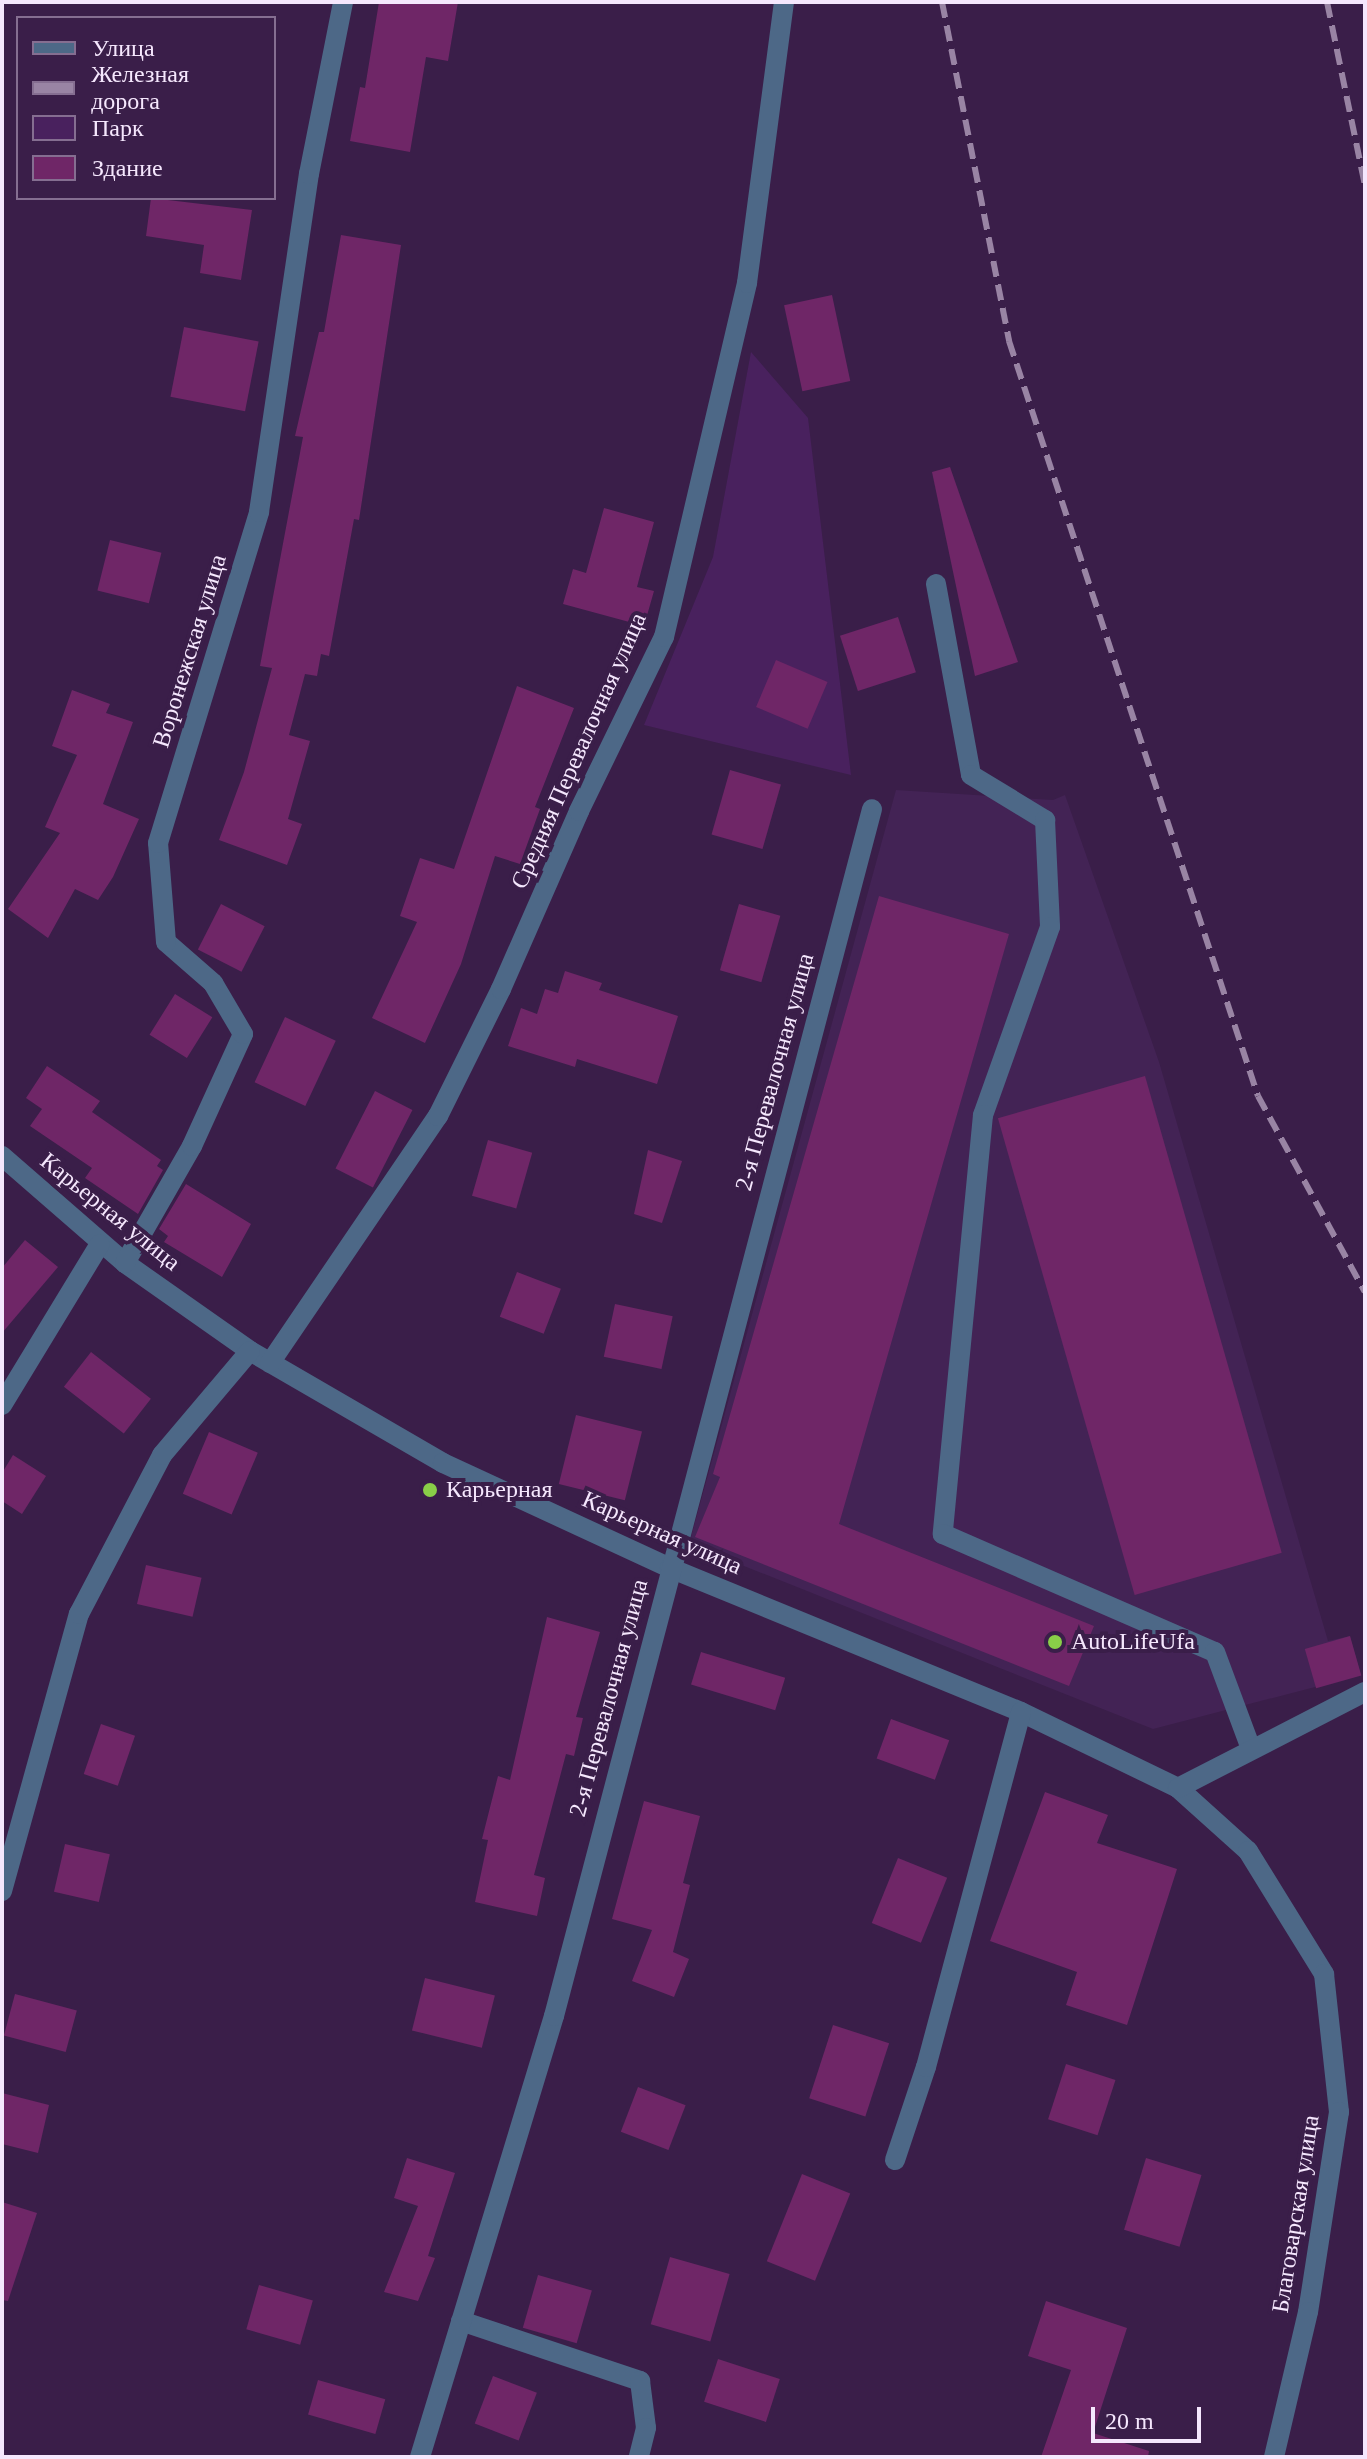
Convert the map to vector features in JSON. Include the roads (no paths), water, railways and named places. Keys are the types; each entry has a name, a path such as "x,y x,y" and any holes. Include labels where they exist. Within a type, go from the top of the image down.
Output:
{"street":[{"name":"Воронежская улица","path":"125,1263 192,1146 243,1034 213,983 166,942 158,843 259,512 309,174 343,2"},
{"name":"Средняя Перевалочная улица","path":"270,1363 438,1116 501,989 579,811 664,637 747,283 784,2"},
{"path":"936,584 971,775 1045,820 1050,927 983,1115 943,1534 1215,1652 1251,1749"},
{"name":"2-я Перевалочная улица","path":"420,2457 554,2016 872,809"},
{"name":"Карьерная улица","path":"2,1156 100,1244 250,1351 443,1463 670,1568 1021,1712 1178,1788"},
{"path":"2,1405 100,1244"},
{"path":"2,1891 79,1614 162,1455 250,1351"},
{"path":"1178,1788 1365,1692"},
{"path":"895,2160 926,2067 1021,1712"},
{"name":"Благоварская улица","path":"1178,1788 1248,1851 1324,1974 1339,2112 1308,2312 1274,2457"},
{"path":"461,2321 640,2381 646,2428 639,2457"}],"railway":[{"path":"942,2 1009,341 1258,1096 1365,1292"},
{"path":"1327,2 1365,186"}],"place":[{"name":"Карьерная","path":"430,1490"},
{"name":"AutoLifeUfa","path":"1055,1642"}]}
